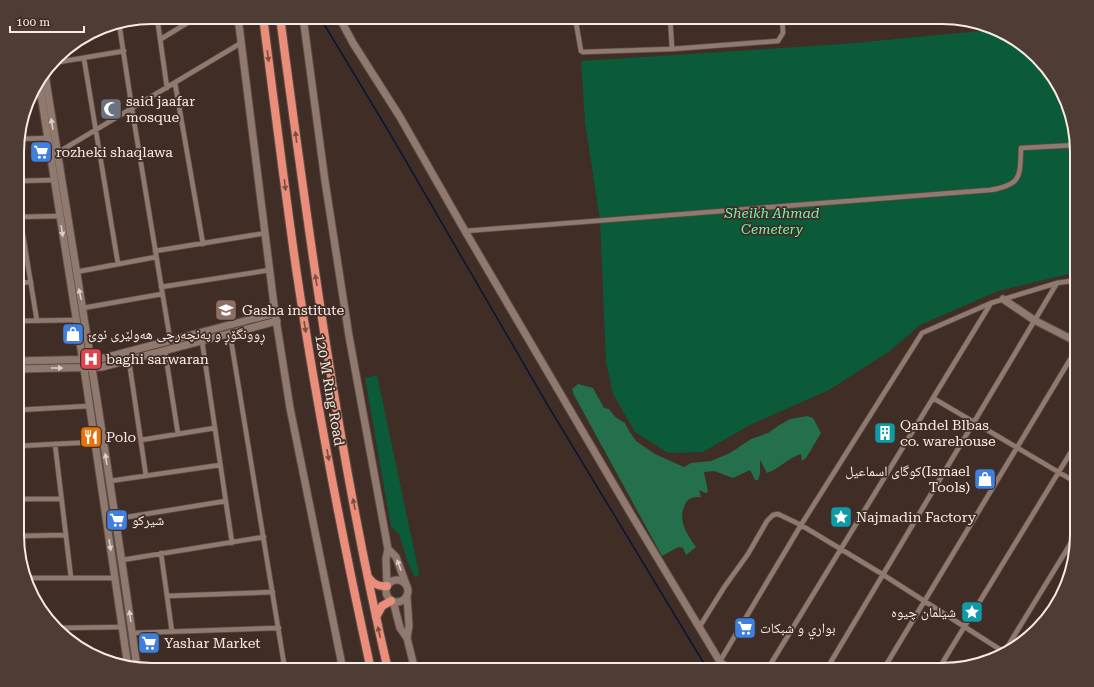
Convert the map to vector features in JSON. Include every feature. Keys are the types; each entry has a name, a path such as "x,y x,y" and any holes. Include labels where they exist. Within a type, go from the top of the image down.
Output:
{"highway":[{"name":"120 M Ring Road","path":"264,24 288,210 313,376 352,581 370,663"},
{"name":"120 M Ring Road","path":"281,24 311,252 342,440 368,577 386,663"},
{"path":"368,577 377,585 387,585"},
{"path":"376,617 382,606 392,601"}],"street":[{"path":"159,24 167,88"},
{"path":"161,39 186,24"},
{"path":"239,24 275,313 290,408 342,663"},
{"path":"304,24 325,181 349,336 388,549 386,559 386,592 392,601 400,628 407,638 413,663"},
{"path":"305,30 307,24"},
{"path":"343,24 400,117 465,231 635,520 720,661 723,663"},
{"path":"576,24 579,46 583,52 672,49 778,41 783,33 782,24"},
{"path":"670,24 672,49"},
{"path":"121,28 132,109 170,339"},
{"path":"57,153 241,43"},
{"path":"61,63 124,52"},
{"path":"84,59 118,264"},
{"path":"46,81 76,272 92,360 136,662"},
{"path":"175,83 203,244"},
{"path":"40,90 84,368 127,661"},
{"path":"25,139 48,138"},
{"path":"465,231 990,190 1008,186 1018,176 1021,170 1021,148 1070,145"},
{"path":"24,181 54,180"},
{"path":"24,217 60,216"},
{"path":"155,251 266,233"},
{"path":"24,241 36,321"},
{"path":"76,272 156,257"},
{"path":"161,287 270,270"},
{"path":"720,661 801,525 922,333 991,303 1056,283 1070,281"},
{"path":"24,283 31,282"},
{"path":"830,663 1056,283"},
{"path":"83,308 162,294"},
{"path":"1003,299 1034,320 1070,338"},
{"path":"771,663 991,303"},
{"path":"24,361 92,360 104,358 170,339 275,313"},
{"path":"24,322 76,320"},
{"path":"24,368 93,368 107,366 277,321"},
{"path":"199,332 202,341 232,543"},
{"path":"230,334 284,663"},
{"path":"165,351 178,434"},
{"path":"887,663 1070,360"},
{"path":"129,361 146,476"},
{"path":"933,398 1070,480"},
{"path":"24,410 89,406"},
{"path":"141,440 215,428"},
{"path":"24,446 95,442"},
{"path":"54,444 71,578"},
{"path":"942,663 1070,453"},
{"path":"110,482 220,465"},
{"path":"24,499 60,499"},
{"path":"115,519 226,501"},
{"path":"700,626 716,603 725,586 748,554 767,521 773,515 778,514 801,525 840,550 882,574 999,650"},
{"path":"24,536 65,536"},
{"path":"122,560 264,537"},
{"path":"1010,644 1070,545"},
{"path":"388,549 396,557 408,590 406,598 409,626 407,638"},
{"path":"161,554 172,632"},
{"path":"32,578 115,578"},
{"path":"387,585 392,581 398,580 406,584"},
{"path":"167,596 273,592"},
{"path":"392,601 400,602 406,598"},
{"path":"64,628 122,627"},
{"path":"132,633 279,628"}],"green space":[{"name":"Sheikh Ahmad Cemetery","path":"983,31 999,37 1033,61 1044,74 1057,95 1068,127 1070,143 1070,274 998,291 920,325 890,351 829,390 750,425 703,452 668,453 635,432 613,394 606,362 600,221 585,122 581,61 843,44"},
{"path":"377,375 419,573 418,576 414,576 407,560 399,534 391,527 365,378"},
{"path":"578,384 593,388 604,408 609,409 615,417 625,423 636,441 655,454 684,467 691,463 711,461 730,453 751,439 768,433 790,419 807,416 813,418 821,433 806,458 802,461 801,454 767,473 760,460 760,474 758,480 755,480 750,470 733,478 714,471 704,472 708,492 705,493 699,490 701,497 688,500 682,513 683,524 696,547 686,555 683,548 678,547 662,556 574,395 572,389"}],"waterway":[{"path":"324,24 389,132 547,404 704,663"}],"place":[{"name":"said jaafar mosque","path":"111,109"},
{"name":"rozheki shaqlawa","path":"41,152"},
{"name":"Gasha institute","path":"226,310"},
{"name":"ڕوونگۆڕ و پەنچەرچی هەولێری نوێ","path":"73,334"},
{"name":"baghi sarwaran","path":"91,359"},
{"name":"Qandel Blbas co. warehouse","path":"885,433"},
{"name":"Polo","path":"91,437"},
{"name":"كوگای اسماعیل(Ismael Tools)","path":"985,479"},
{"name":"Najmadin Factory","path":"841,517"},
{"name":"شيركو","path":"117,520"},
{"name":"شيلمان چیوه","path":"972,612"},
{"name":"بواري و شبكات","path":"745,628"},
{"name":"Yashar Market","path":"149,643"}]}
